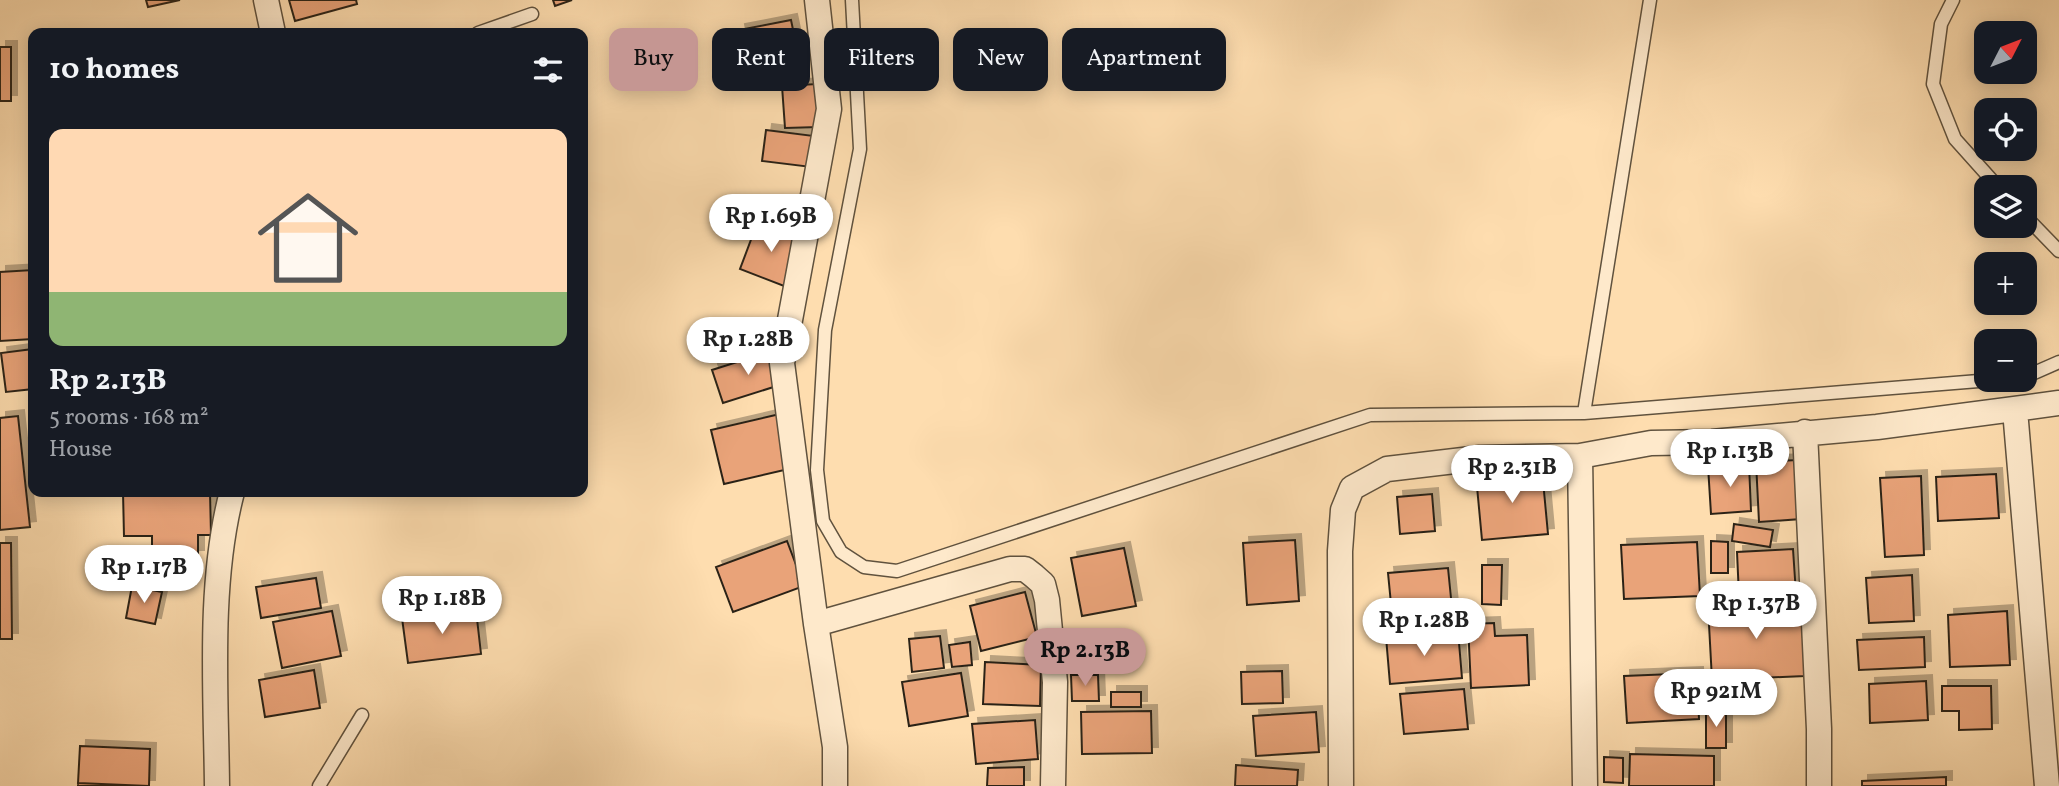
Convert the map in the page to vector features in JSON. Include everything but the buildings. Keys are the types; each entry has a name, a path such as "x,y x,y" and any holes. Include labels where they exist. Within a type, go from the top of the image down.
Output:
{"street":[{"path":"266,0 272,28"},
{"path":"817,0 829,109 782,363 835,747 835,786"},
{"path":"1341,786 1340,551 1343,510 1352,488 1387,469 1480,458 1580,456 1651,443 1712,442 1877,427 2015,411 2059,403"},
{"path":"2015,411 2047,786"},
{"path":"1805,432 1819,729 1819,786"},
{"path":"1580,456 1585,786"},
{"path":"217,786 215,620 226,514 231,497"},
{"path":"816,624 1010,569 1025,569 1043,584 1047,600 1055,682 1053,786"}],"lane":[{"path":"852,0 860,149 825,330 817,470 823,521 841,552 864,567 897,571 1370,415 1584,412 1974,381"},
{"path":"1584,412 1650,0"},
{"path":"1952,0 1941,24 1933,84 1955,139 1987,175"},
{"path":"492,28 532,14"},
{"path":"2037,228 2059,251"},
{"path":"2037,372 2059,362"},
{"path":"318,786 362,715"}]}
